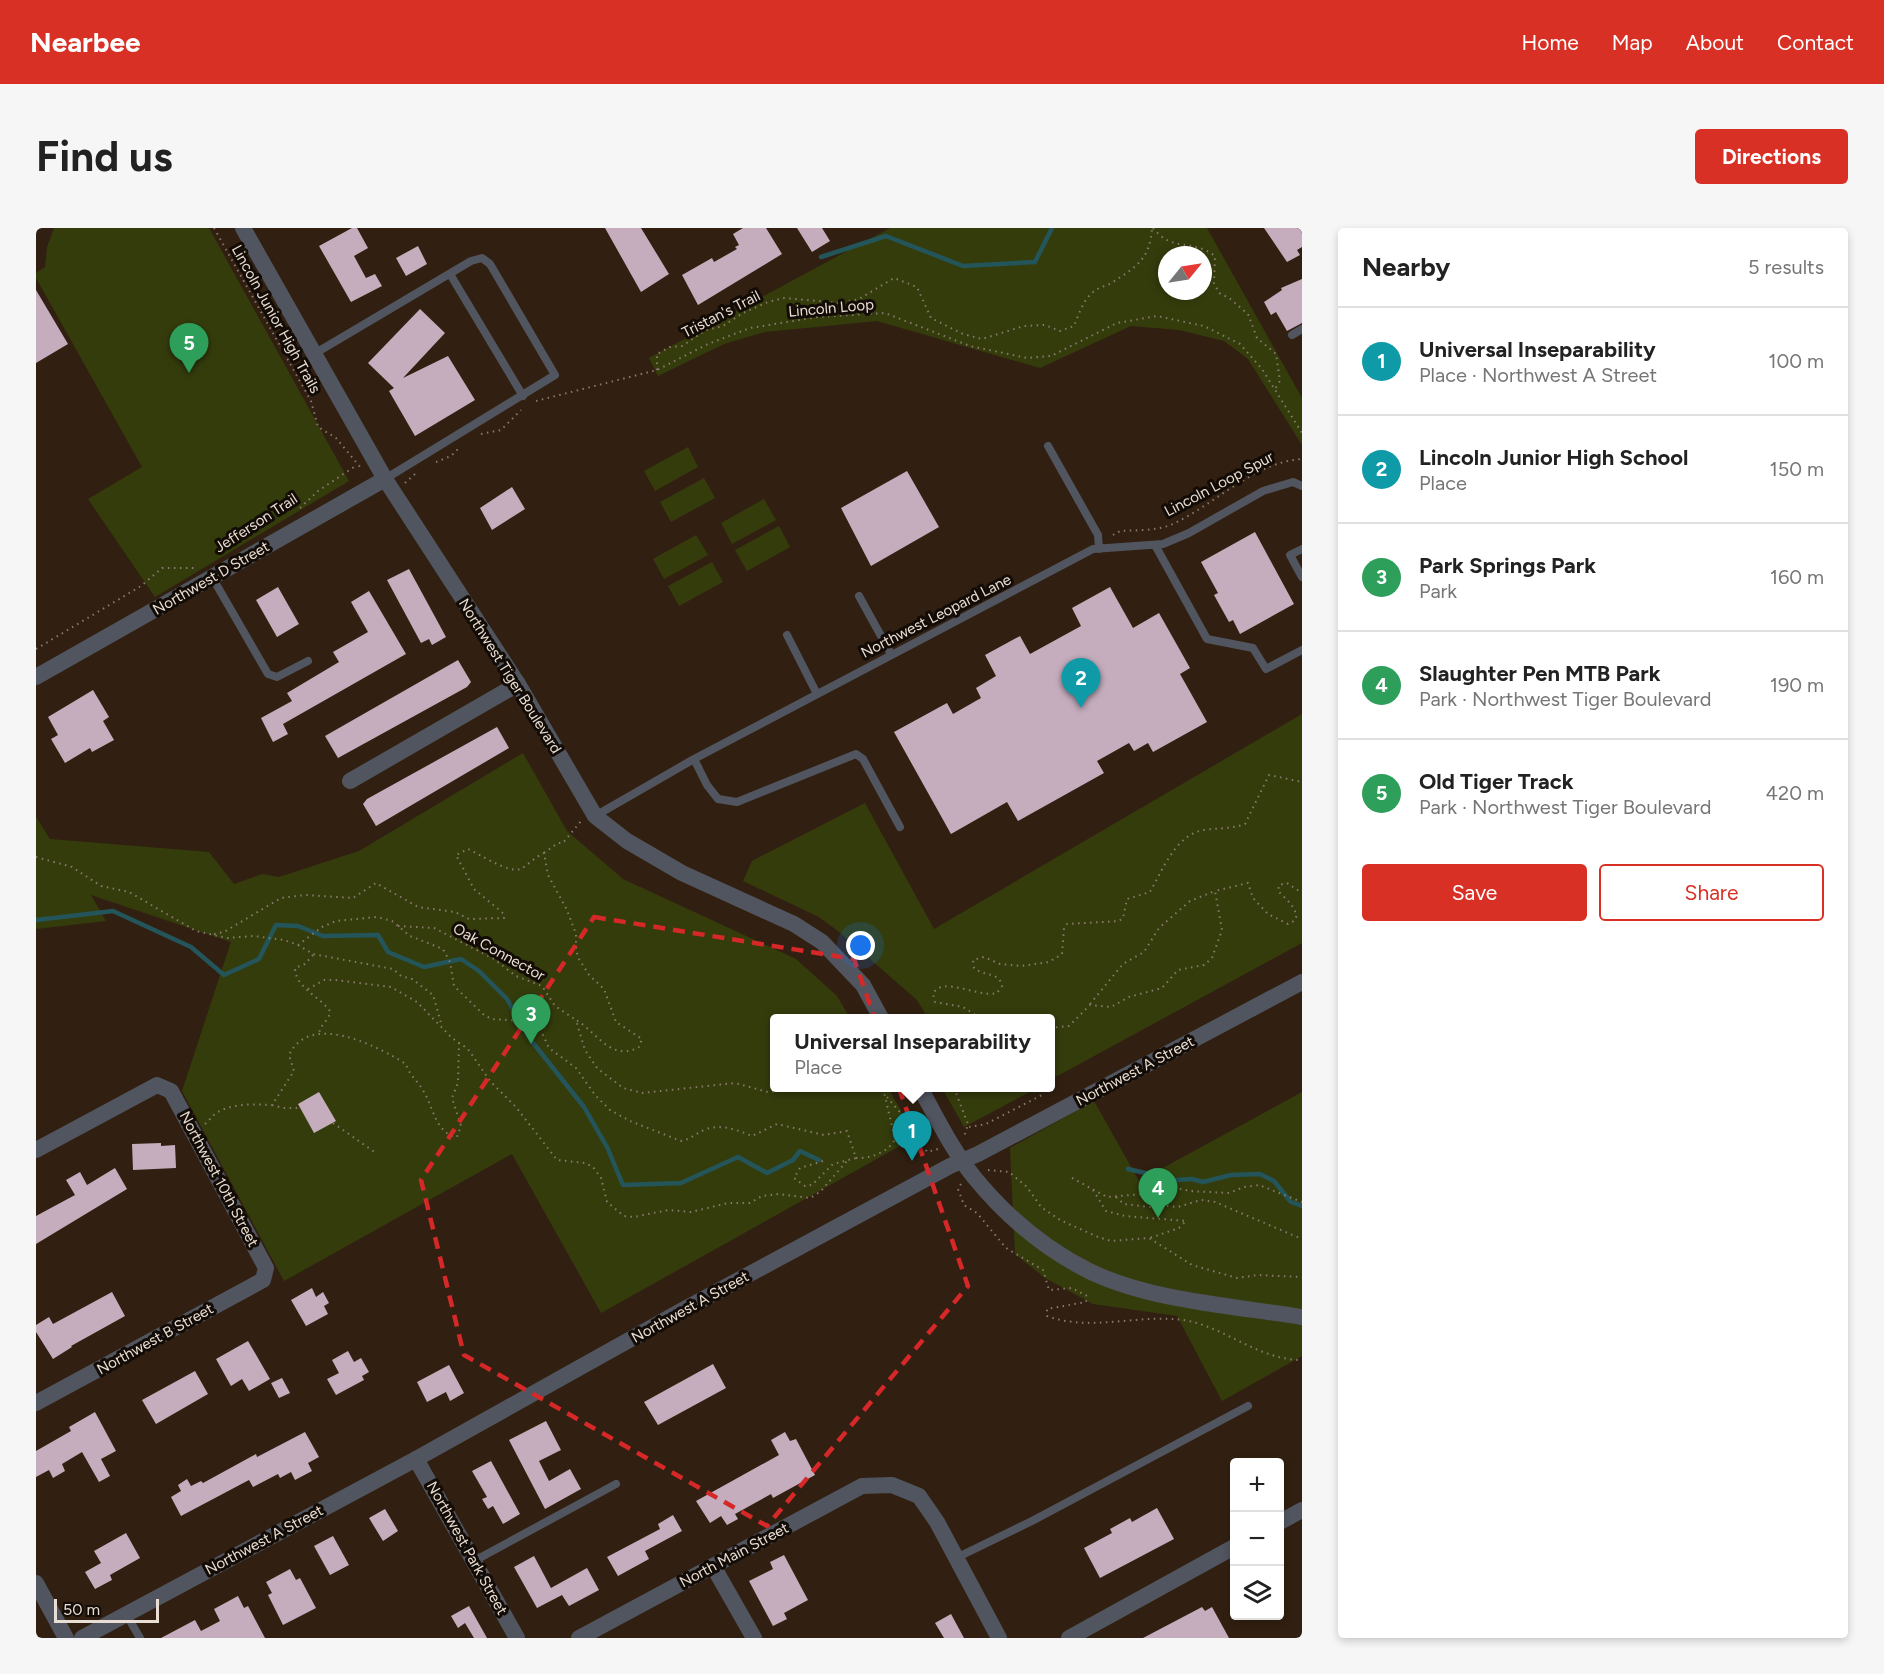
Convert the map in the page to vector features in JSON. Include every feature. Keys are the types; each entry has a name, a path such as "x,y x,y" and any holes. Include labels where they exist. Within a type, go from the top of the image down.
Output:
{"street":[{"name":"Northwest Tiger Boulevard","path":"243,228 385,479 518,684 588,818 682,873 794,924 822,942 839,957 863,986 879,1014"},
{"name":"Northwest D Street","path":"36,676 206,572 385,479"},
{"path":"350,781 518,684"},
{"name":"Northwest A Street","path":"82,1638 416,1459 681,1311 1302,982"},
{"name":"Northwest 10th Street","path":"36,1150 157,1085 171,1091 266,1268"},
{"path":"922,1092 962,1162 984,1189 1026,1231 1090,1271 1145,1290 1302,1317"},
{"name":"Northwest B Street","path":"36,1403 263,1280 266,1268"},
{"name":"Northwest Park Street","path":"416,1459 517,1638"},
{"name":"North Main Street","path":"579,1638 862,1486 892,1485 919,1497 937,1522 956,1558"},
{"path":"1284,1520 1302,1510"},
{"path":"1069,1638 1230,1549"},
{"path":"956,1558 999,1638"},
{"path":"713,1566 754,1638"},
{"path":"36,1583 66,1638"}],"lane":[{"path":"314,354 471,261 482,258 490,264 555,375 385,479"},
{"path":"450,274 523,396"},
{"path":"1292,335 1302,329"},
{"path":"1048,446 1098,535 1099,549"},
{"name":"Northwest Leopard Lane","path":"588,818 891,654 1093,549 1163,544 1189,533 1263,491 1293,482 1302,486"},
{"path":"1155,545 1207,639 1253,648 1266,669 1302,650"},
{"path":"1302,549 1290,555 1302,577"},
{"path":"206,572 268,674 277,677 308,661"},
{"path":"859,596 891,654"},
{"path":"787,635 817,694"},
{"path":"694,759 707,785 718,799 737,802 856,754 863,759 900,827"},
{"path":"956,1558 1032,1521 1248,1406"},
{"path":"474,1561 616,1484"},
{"path":"126,1614 140,1638"}],"path":[{"name":"Lincoln Junior High Trails","path":"214,228 311,401 318,427 336,438 357,465 366,472"},
{"name":"Tristan's Trail","path":"657,370 657,354 670,347 682,346 706,330 723,326 743,313 768,302 784,298 841,303 859,299 894,278 917,287 931,318 963,334 982,339 1024,326 1045,325 1060,331 1074,326 1084,303 1095,290 1112,284 1146,257 1151,247 1153,228"},
{"path":"1153,228 1161,238 1171,244 1190,244 1215,256 1214,283 1219,293 1243,309 1257,338 1276,354 1280,381 1275,389"},
{"name":"Lincoln Loop","path":"477,435 501,430 527,405 544,398 657,370 708,344 750,328 818,317 885,313 970,346 1027,358 1051,356 1117,323 1157,316 1204,326 1240,344 1262,369 1302,433"},
{"path":"428,465 451,456 464,443"},
{"name":"Lincoln Loop Spur","path":"1111,536 1120,531 1173,524 1266,469 1286,460 1302,459"},
{"name":"Jefferson Trail","path":"292,513 318,491 357,465"},
{"path":"407,482 418,471"},
{"path":"36,649 141,586 162,568 206,572"},
{"path":"974,1014 963,1007 935,1002 933,994 935,988 943,985 988,994 997,993 1002,986 999,978 995,975 983,974 974,968 973,960 976,957 984,957 1014,967 1055,960 1062,954 1064,928 1067,924 1119,921 1123,918 1127,899 1150,892 1168,860 1188,837 1201,830 1245,824 1269,775 1302,782"},
{"path":"211,934 224,932 281,898 305,895 346,899 358,896 371,884 376,883 418,907 455,912 469,919 499,920 504,918 504,914 474,889 456,855 468,849 494,860 503,868 520,869 558,843 563,843 588,818"},
{"name":"Oak Connector","path":"398,926 434,928 494,959 516,976 542,986 555,1006 578,1021 595,1038 611,1047 633,1050 641,1044 642,1039 616,1022 604,989 589,975 579,959 576,950 576,934 567,910 548,875 543,853"},
{"path":"36,857 72,867 101,886 129,892 196,931 227,938 254,936 284,940 313,954 393,969 400,976 412,979 432,995 441,1024"},
{"path":"1055,1027 1069,1026 1090,1005 1090,1001 1123,964 1144,952 1159,928 1190,901 1215,891 1248,883 1253,898 1268,914 1288,924 1294,921 1296,915 1291,904 1278,891 1279,885 1287,883 1302,894"},
{"path":"1090,1005 1110,1007 1129,997 1162,988 1178,970 1204,965 1212,958 1222,930 1215,891"},
{"path":"298,945 322,927 336,921 377,917 392,921 410,936 443,949 450,962 454,986 483,1014 491,1019 525,1022 533,1026 543,1035 549,1048 576,1068 600,1102 630,1121 681,1141 690,1140 701,1131 720,1127 753,1136 777,1124 824,1135 847,1131 856,1156"},
{"path":"313,954 305,964 295,968 298,983 321,999 331,1013 320,1027 319,1034"},
{"path":"308,988 324,980 391,987 417,1002 468,1048 490,1081 516,1107 557,1160 585,1163 593,1167 601,1178 608,1202 624,1216 634,1217 669,1210 691,1212 728,1203 750,1203 762,1196 779,1194 810,1198 820,1192 847,1161"},
{"path":"578,1021 576,1024 585,1050 597,1068 616,1084 632,1091 642,1093 735,1083 770,1092"},
{"path":"272,1105 294,1071 289,1054 295,1043 305,1036 319,1034 358,1039 406,1064 426,1094 430,1109 449,1135 457,1137 461,1126 452,1098 458,1083 459,1042"},
{"path":"885,1092 914,1129 927,1152 937,1150"},
{"path":"956,1092 969,1127 964,1137"},
{"path":"969,1127 986,1124 1018,1106 1036,1101 1042,1092"},
{"path":"823,1161 800,1168 794,1178 805,1186 812,1185 833,1164 856,1156 868,1158 886,1150 894,1142 896,1133 886,1102 887,1097"},
{"path":"190,1126 208,1123 214,1114 226,1108 249,1104 300,1108"},
{"path":"333,1123 376,1153"},
{"path":"989,1169 1009,1172 1027,1187 1041,1207 1060,1220 1098,1237 1111,1240 1149,1238 1179,1228 1186,1221 1125,1216 1106,1211 1093,1190"},
{"path":"1072,1178 1093,1190 1116,1197 1124,1204 1178,1207 1201,1200 1215,1202 1302,1239"},
{"path":"962,1183 958,1189 964,1205 977,1213 1006,1248 1043,1270 1049,1290 1072,1288 1083,1292 1088,1298 1086,1302 1078,1305 1047,1309 1046,1315 1103,1324 1132,1319 1188,1321 1204,1325 1260,1351 1302,1360"},
{"path":"1116,1197 1134,1193 1155,1193 1172,1187 1190,1191 1229,1193 1244,1187 1259,1185 1302,1202"},
{"path":"1149,1238 1192,1265 1214,1273 1237,1278 1258,1275 1302,1277"}],"highlighted area":[{"path":"594,917 854,959 968,1286 767,1526 464,1355 421,1180"}],"green space":[{"path":"54,228 209,228 349,481 155,597 88,499 142,467 36,278 36,273 45,267 47,247"},
{"path":"890,228 1207,228 1302,398 1302,445 1248,359 1224,341 1179,330 1131,326 1040,368 877,321 765,332 724,344 658,376 649,358"},
{"path":"688,447 698,467 655,491 644,471"},
{"path":"704,478 715,498 671,522 660,502"},
{"path":"764,499 776,520 732,544 721,523"},
{"path":"779,526 790,547 747,571 735,550"},
{"path":"696,535 708,555 664,579 653,559"},
{"path":"712,562 723,582 679,606 668,586"},
{"path":"1302,714 1302,943 1055,1077 1055,1014 926,1014 917,1000 819,917 743,881 752,861 865,803 934,929"},
{"path":"523,753 567,831 623,879 796,959 837,996 848,1014 770,1014 770,1092 890,1092 916,1137 601,1313 512,1154 284,1281 182,1091 231,942 91,895 106,921 36,929 36,817 50,839 209,852 234,884 262,874 279,877 359,851"},
{"path":"944,1092 1030,1092 964,1127"},
{"path":"1302,1092 1302,1356 1222,1401 1177,1316 1093,1304 1045,1278 1015,1254 1010,1148 1094,1101 1139,1181"}],"building":[{"path":"352,228 357,228 368,248 354,256 366,278 375,274 382,286 351,302 319,246"},
{"path":"605,228 641,228 669,274 641,292"},
{"path":"743,228 766,228 782,254 698,305 682,275 712,258 714,262 737,249 735,247 739,245 733,234"},
{"path":"797,228 822,228 830,241 812,252"},
{"path":"1264,228 1302,228 1302,247 1297,250 1300,255 1287,262"},
{"path":"418,246 427,264 406,276 396,258"},
{"path":"1302,279 1302,323 1287,331 1276,312 1271,315 1264,302 1282,290 1281,288"},
{"path":"36,290 68,344 36,363"},
{"path":"420,309 445,333 403,378 448,356 475,400 415,436 389,391 394,388 368,363"},
{"path":"907,471 939,527 871,566 841,508"},
{"path":"512,487 525,509 492,530 480,508"},
{"path":"1255,532 1294,604 1240,634 1233,620 1229,622 1214,595 1218,593 1201,562"},
{"path":"409,569 446,637 432,645 429,639 421,643 387,580"},
{"path":"278,587 299,624 277,637 256,600"},
{"path":"1110,587 1133,628 1159,613 1190,668 1180,674 1207,722 1153,752 1148,743 1134,751 1129,743 1097,761 1104,773 1018,821 1007,802 951,834 894,732 947,703 953,714 981,698 976,688 996,676 985,655 1020,636 1030,654 1081,626 1072,608"},
{"path":"369,591 406,654 283,724 288,734 273,742 261,718 292,701 287,693 339,662 333,652 368,632 351,602"},
{"path":"458,660 471,682 467,687 338,758 325,736"},
{"path":"93,690 109,717 103,721 114,740 92,752 90,748 65,763 51,739 58,735 48,717"},
{"path":"497,727 509,748 376,826 363,804 367,799"},
{"path":"319,1092 336,1121 314,1133 298,1104"},
{"path":"161,1143 161,1146 175,1145 176,1168 133,1170 132,1144"},
{"path":"115,1168 127,1189 36,1244 36,1216 75,1195 66,1180 80,1172 87,1185"},
{"path":"312,1288 316,1297 323,1292 329,1303 324,1306 328,1314 306,1326 291,1300"},
{"path":"112,1292 125,1316 71,1346 53,1359 36,1332 36,1325 49,1317 53,1324"},
{"path":"248,1341 270,1379 249,1391 242,1379 231,1386 216,1359"},
{"path":"348,1351 354,1362 361,1358 369,1372 362,1376 364,1380 336,1395 327,1379 339,1373 332,1360"},
{"path":"713,1364 726,1388 658,1425 644,1402"},
{"path":"449,1365 464,1393 450,1401 446,1392 427,1402 417,1382"},
{"path":"195,1371 208,1394 156,1424 142,1400"},
{"path":"282,1378 290,1393 279,1398 271,1383"},
{"path":"95,1412 116,1451 101,1459 110,1476 99,1482 82,1452 62,1464 65,1471 53,1478 49,1470 36,1477 36,1451 71,1431 69,1427"},
{"path":"546,1421 561,1450 539,1461 549,1481 570,1469 581,1489 545,1509 509,1440"},
{"path":"305,1432 319,1457 308,1463 312,1471 295,1480 291,1472 280,1478 278,1474 253,1487 249,1480 181,1516 171,1497 181,1491 178,1485 187,1479 191,1486 201,1481 203,1483 256,1454 257,1457"},
{"path":"785,1432 790,1441 796,1439 815,1475 773,1498 771,1494 735,1514 738,1519 727,1525 721,1516 710,1523 696,1501 779,1455 771,1440"},
{"path":"491,1461 520,1514 503,1524 493,1506 488,1509 482,1499 487,1497 472,1471"},
{"path":"1157,1508 1174,1539 1100,1578 1084,1548 1112,1533 1110,1529 1130,1518 1132,1522"},
{"path":"385,1509 398,1531 383,1541 369,1518"},
{"path":"673,1515 682,1531 645,1551 649,1559 618,1576 607,1557 660,1529 658,1524"},
{"path":"126,1533 140,1558 110,1575 112,1580 95,1589 85,1572 101,1563 94,1551"},
{"path":"333,1536 349,1565 330,1575 314,1546"},
{"path":"784,1555 808,1600 784,1613 787,1619 773,1626 749,1581 773,1569 770,1562"},
{"path":"534,1556 551,1588 587,1568 599,1590 569,1606 562,1595 537,1608 514,1567"},
{"path":"290,1569 296,1580 300,1578 316,1608 283,1625 268,1595 272,1593 266,1582"},
{"path":"238,1596 244,1608 248,1606 265,1638 161,1638 195,1620 201,1631 220,1621 214,1609"},
{"path":"469,1606 487,1638 474,1638 465,1623 458,1628 451,1616"},
{"path":"1202,1607 1205,1611 1212,1607 1229,1638 1143,1638"},
{"path":"951,1614 964,1638 944,1638 935,1623"}],"waterway":[{"path":"821,257 886,236 963,266 1035,262 1052,228"},
{"path":"36,920 113,911 191,947 224,975 259,959 276,925 298,926 323,936 378,935 388,952 424,967 461,959 479,971 507,999 530,1039 584,1107 607,1147 623,1185 681,1183 738,1157 767,1173 793,1160 800,1151 819,1160"},
{"path":"1128,1169 1175,1180 1192,1179 1203,1182 1231,1175 1260,1174 1274,1181 1291,1202 1302,1206"}],"place":[{"name":"Old Tiger Track","path":"189,373"},
{"name":"Lincoln Junior High School","path":"1081,708"},
{"name":"Park Springs Park","path":"531,1044"},
{"name":"Universal Inseparability","path":"912,1161"},
{"name":"Slaughter Pen MTB Park","path":"1158,1218"}]}
